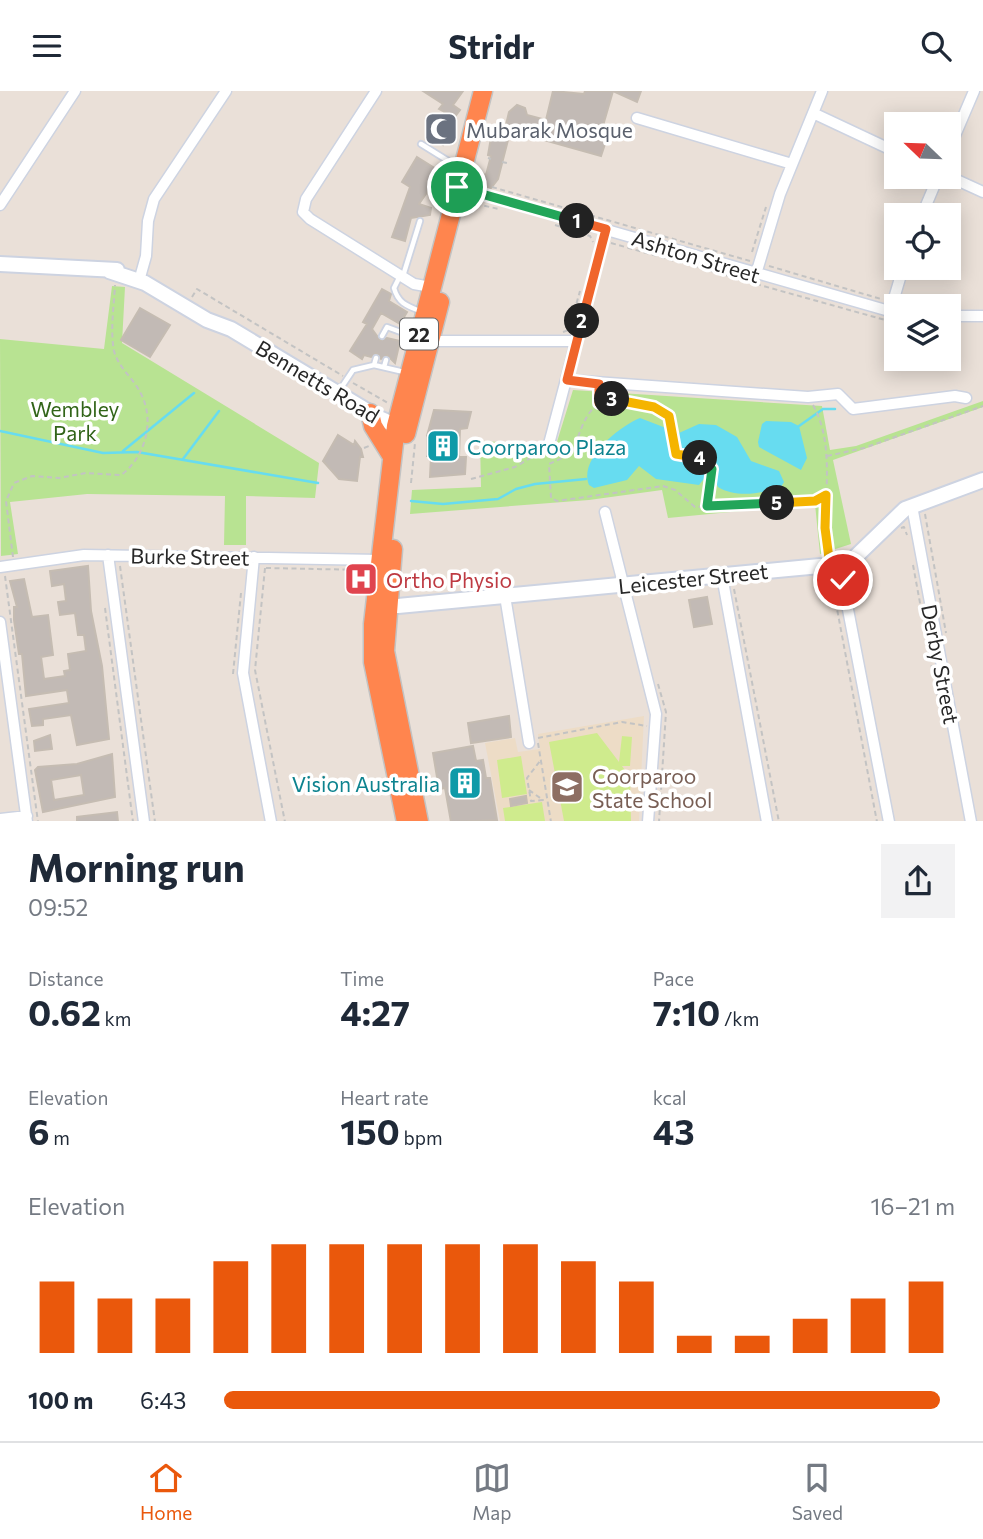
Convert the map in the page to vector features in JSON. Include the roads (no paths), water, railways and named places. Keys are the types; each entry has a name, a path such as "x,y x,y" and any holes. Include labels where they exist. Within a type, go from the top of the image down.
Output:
{"highway":[{"name":"22","path":"406,821 371,653 382,605 417,335 431,287 471,186 483,91"},
{"name":"22","path":"419,821 386,661 382,605 375,566 391,455 406,431 398,368 417,335 471,186 494,91"},
{"path":"370,413 373,426 391,455"}],"street":[{"path":"0,205 75,91"},
{"path":"141,277 150,209 226,91"},
{"path":"376,91 306,199 303,212 417,286 431,287"},
{"path":"756,274 792,164 822,91"},
{"path":"961,129 974,91"},
{"path":"813,113 884,146"},
{"path":"637,118 792,164"},
{"path":"961,178 983,192"},
{"name":"Ashton Street","path":"471,186 606,229 884,310"},
{"path":"549,446 606,229"},
{"name":"Bennetts Road","path":"0,264 112,278 141,277 207,320 231,329 370,413 406,431"},
{"path":"961,316 983,316"},
{"path":"417,335 576,341"},
{"path":"567,380 808,397 838,394 853,409 955,395 966,398"},
{"path":"888,821 834,570 847,565 897,515 918,509 983,480"},
{"name":"Derby Street","path":"918,509 971,821"},
{"path":"605,512 656,714 648,821"},
{"name":"Burke Street","path":"3,571 15,565 84,555 254,557 375,566"},
{"path":"108,555 144,821"},
{"path":"254,557 243,673 271,821"},
{"name":"Leicester Street","path":"382,605 834,570"},
{"path":"727,580 767,821"},
{"path":"505,596 529,743"},
{"path":"0,622 27,819 0,819"}],"lane":[{"path":"421,144 471,186"},
{"path":"420,221 402,276 394,288 401,303 424,313"},
{"path":"382,336 387,327 417,335"},
{"path":"392,339 395,330"},
{"path":"400,341 417,335"},
{"path":"374,366 376,358"},
{"path":"384,367 386,361"},
{"path":"338,392 351,371 374,366 398,368"}],"water":[{"path":"640,418 679,433 699,424 716,425 737,437 751,461 779,471 784,482 781,487 741,494 718,487 711,470 699,485 656,479 639,466 627,480 594,488 589,485 587,475 595,454 622,428"},
{"path":"766,421 791,422 799,426 807,458 801,470 759,447 762,424"}],"waterway":[{"path":"123,451 194,393"},
{"path":"799,426 823,409 835,409"},
{"path":"183,459 219,411"},
{"path":"0,431 103,453 137,452 318,483"},
{"path":"411,501 443,504 498,499 516,489 535,484 586,479"}],"place":[{"name":"Mubarak Mosque","path":"441,129"},
{"name":"Coorparoo Plaza","path":"443,446"},
{"name":"Ortho Physio","path":"361,579"},
{"name":"Vision Australia","path":"465,783"},
{"name":"Coorparoo State School","path":"567,787"}],"park label":[{"name":"Wembley Park","path":"75,420"}]}
